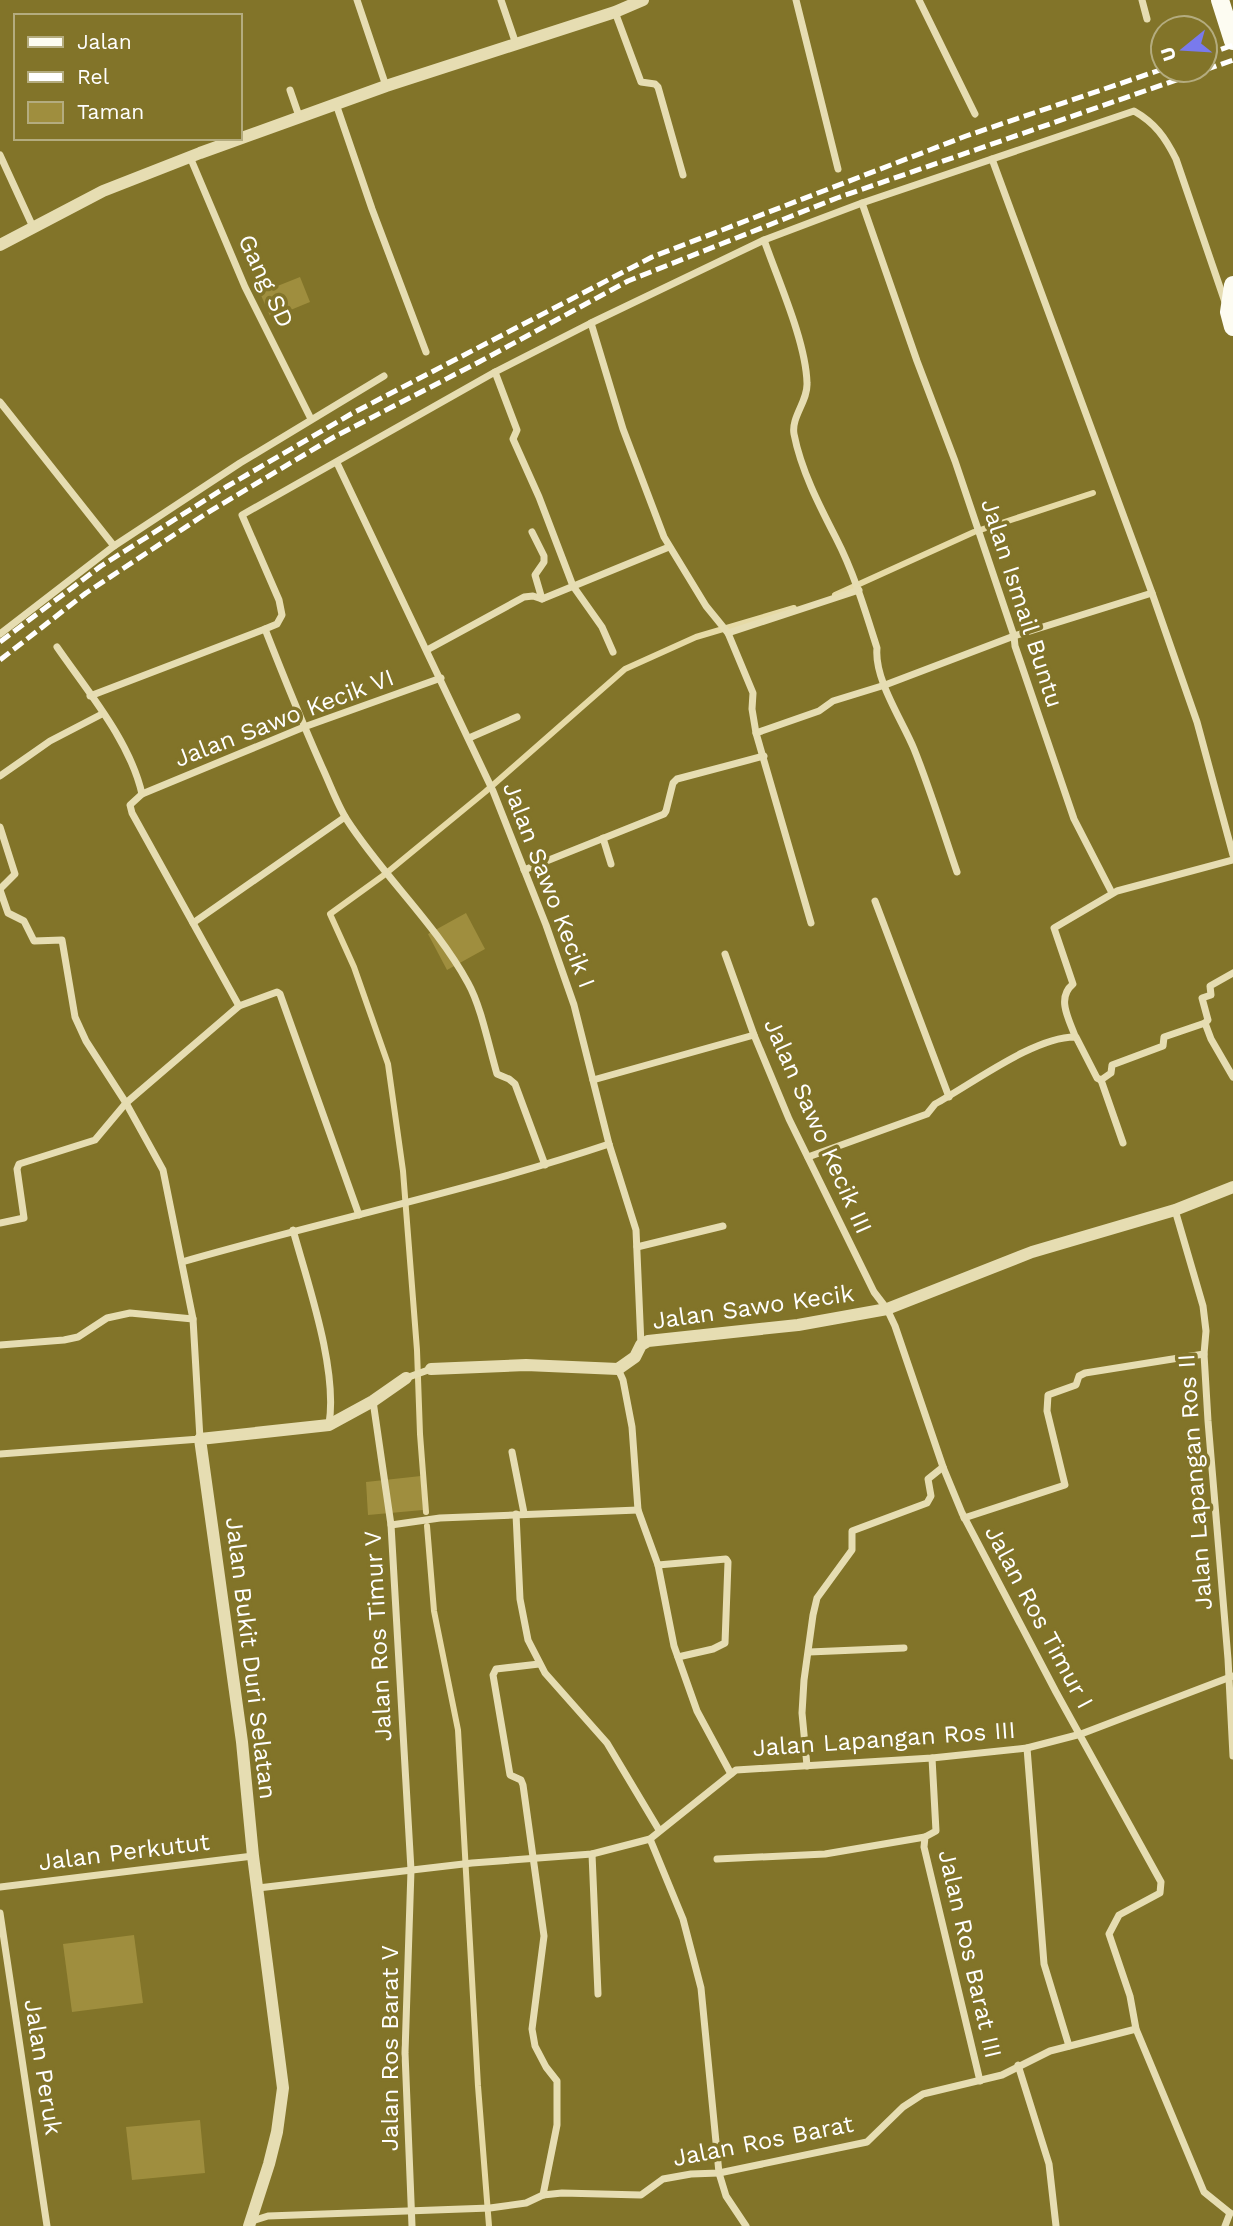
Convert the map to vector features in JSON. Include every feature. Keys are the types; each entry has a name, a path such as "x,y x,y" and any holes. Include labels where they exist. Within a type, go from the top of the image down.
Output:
{"main road":[{"path":"1220,0 1233,41"},
{"path":"1231,320 1233,285"}],"street":[{"path":"357,0 386,86"},
{"path":"501,0 516,44"},
{"path":"242,137 386,86 615,12 643,0"},
{"path":"796,0 838,169"},
{"path":"919,0 975,114"},
{"path":"1142,0 1147,19"},
{"path":"615,12 641,82 658,87 683,176"},
{"path":"290,90 299,116"},
{"path":"336,104 426,352"},
{"path":"90,696 277,624 282,615 279,600 242,515 495,372 764,240 862,203 1134,111 1148,119 1165,137 1176,159 1231,320"},
{"path":"0,245 103,191 235,140"},
{"path":"0,155 33,227"},
{"name":"Gang SD","path":"190,157 245,287 311,419"},
{"path":"992,159 1197,722 1233,857 1112,893 1054,928 1073,984 1067,989 1063,1001 1075,1037 1097,1078 1101,1080 1124,1143"},
{"name":"Jalan Ismail Buntu","path":"862,203 973,515 1074,820 1112,893"},
{"path":"764,240 806,372 807,396 793,431 807,476 859,590 885,685 914,749 957,872"},
{"path":"591,323 623,429 669,547 727,631 753,693 752,709 757,733 811,923"},
{"path":"495,372 517,430 513,439 540,497 573,586 602,627 614,652"},
{"path":"0,634 114,546 311,419 384,376"},
{"path":"0,402 114,546"},
{"name":"Jalan Sawo Kecik I","path":"338,465 489,782 575,1005 609,1144 636,1230 641,1345"},
{"path":"531,532 544,556 544,562 535,575 541,599"},
{"path":"427,650 524,597 541,599 669,547"},
{"path":"727,631 859,590"},
{"path":"757,733 819,711 833,701 885,685 1014,636 1152,593"},
{"path":"265,629 304,727 345,817 386,875 417,909 449,952 475,996 497,1074 515,1084 545,1165"},
{"path":"57,647 122,743 136,771 142,794 131,803 130,809 239,1006"},
{"name":"Jalan Sawo Kecik VI","path":"142,794 304,727 441,678"},
{"path":"0,776 50,741 103,714"},
{"path":"469,738 517,718"},
{"path":"524,870 665,813 673,783 677,779 764,755"},
{"path":"193,923 345,817"},
{"path":"0,827 15,874 0,890"},
{"path":"603,838 611,864"},
{"name":"Jalan Bukit Duri Selatan","path":"0,890 8,913 24,921 34,942 62,940 75,1017 86,1041 126,1103 163,1170 193,1319 201,1438 242,1741 253,1856 283,2088 277,2132 251,2223"},
{"path":"875,901 949,1097"},
{"name":"Jalan Sawo Kecik III","path":"725,954 754,1035 789,1119 874,1292 887,1309 943,1468"},
{"path":"1101,1080 1111,1073 1112,1065 1163,1046 1164,1037 1205,1023 1208,1020 1202,998 1211,995 1210,986 1226,979 1233,972"},
{"path":"0,1223 24,1218 17,1169 19,1164 90,1142 126,1103 239,1006 274,993 280,994 359,1215"},
{"path":"1205,1023 1233,1077"},
{"path":"593,1080 754,1035"},
{"path":"808,1157 927,1114 935,1104 1021,1053 1063,1038 1075,1037"},
{"path":"182,1262 293,1230 410,1202 545,1165 609,1144"},
{"name":"Jalan Sawo Kecik","path":"618,1369 635,1357 641,1345 648,1341 799,1325 887,1309 1032,1252 1175,1210 1233,1186"},
{"name":"Jalan Lapangan Ros II","path":"1175,1210 1203,1306 1206,1331 1204,1354 1231,1676 1233,1756"},
{"path":"637,1247 723,1226"},
{"path":"293,1230 315,1306 326,1365 332,1407 329,1425"},
{"path":"0,1345 78,1337 107,1318 130,1313 193,1319"},
{"path":"964,1518 1065,1485 1046,1411 1048,1395 1076,1385 1079,1376 1084,1373 1204,1354"},
{"path":"0,1454 329,1425 373,1401 406,1378 431,1369 526,1365 618,1369 623,1380 632,1427 638,1510 658,1565 678,1657 697,1711 731,1774"},
{"name":"Jalan Ros Timur V","path":"373,1401 391,1525 411,1870"},
{"path":"512,1452 520,1513 520,1599 528,1640 540,1664 607,1743 659,1830"},
{"path":"807,1766 802,1713 804,1680 817,1598 852,1550 852,1531 927,1503 931,1496 928,1479 943,1468"},
{"name":"Jalan Ros Timur I","path":"943,1468 964,1518 1161,1882 1160,1893 1119,1915 1109,1934 1130,1996 1136,2029"},
{"path":"391,1525 520,1513 638,1510"},
{"path":"658,1565 726,1559 728,1562 726,1643 713,1649 678,1657"},
{"path":"809,1652 904,1648"},
{"path":"540,1664 496,1669 493,1675 510,1775 521,1780 523,1785 544,1936 532,2029 535,2046 557,2081 557,2125 543,2195"},
{"name":"Jalan Lapangan Ros III","path":"650,1839 736,1770 932,1758 1027,1748 1081,1734 1231,1676"},
{"path":"1027,1748 1044,1964 1069,2046"},
{"name":"Jalan Ros Barat III","path":"932,1758 936,1830 925,1837 924,1847 979,2081"},
{"path":"717,1859 825,1854 925,1837"},
{"path":"258,1888 472,1863 592,1854 650,1839 683,1919 701,1988 719,2173 726,2196 746,2226"},
{"path":"592,1854 598,1994"},
{"name":"Jalan Perkutut","path":"0,1887 253,1856"},
{"name":"Jalan Ros Barat V","path":"411,1870 405,2053 412,2226"},
{"name":"Jalan Peruk","path":"0,1913 47,2226"},
{"path":"1136,2029 1204,2192 1231,2213 1225,2226"},
{"name":"Jalan Ros Barat","path":"251,2223 268,2216 487,2208 526,2203 543,2195 562,2193 641,2195 663,2179 719,2173 867,2141 903,2108 923,2095 1002,2075 1050,2051 1136,2029"},
{"path":"1018,2065 1048,2164 1056,2226"},
{"path":"300,2215 300,2226"}],"green space":[{"path":"300,277 310,302 271,318 260,293"},
{"path":"466,913 485,949 447,970 428,934"},
{"path":"421,1476 423,1510 368,1515 366,1482"},
{"path":"134,1935 143,2003 72,2012 63,1944"},
{"path":"200,2120 205,2173 132,2180 126,2127"}],"waterway":[{"path":"835,595 974,532 1093,493"},
{"path":"426,1512 403,1171 388,1064 354,967 330,914 384,875 485,792 625,669 696,637 794,608"},
{"path":"427,1526 434,1611 458,1730 478,2086 489,2226"}],"railway":[{"path":"1219,50 1233,45"},
{"path":"1219,65 1233,60"},
{"path":"0,642 101,566 226,487 351,414 652,257 966,136 1149,74"},
{"path":"0,660 86,593 207,513 334,437 628,281 837,198 1165,84"}]}
